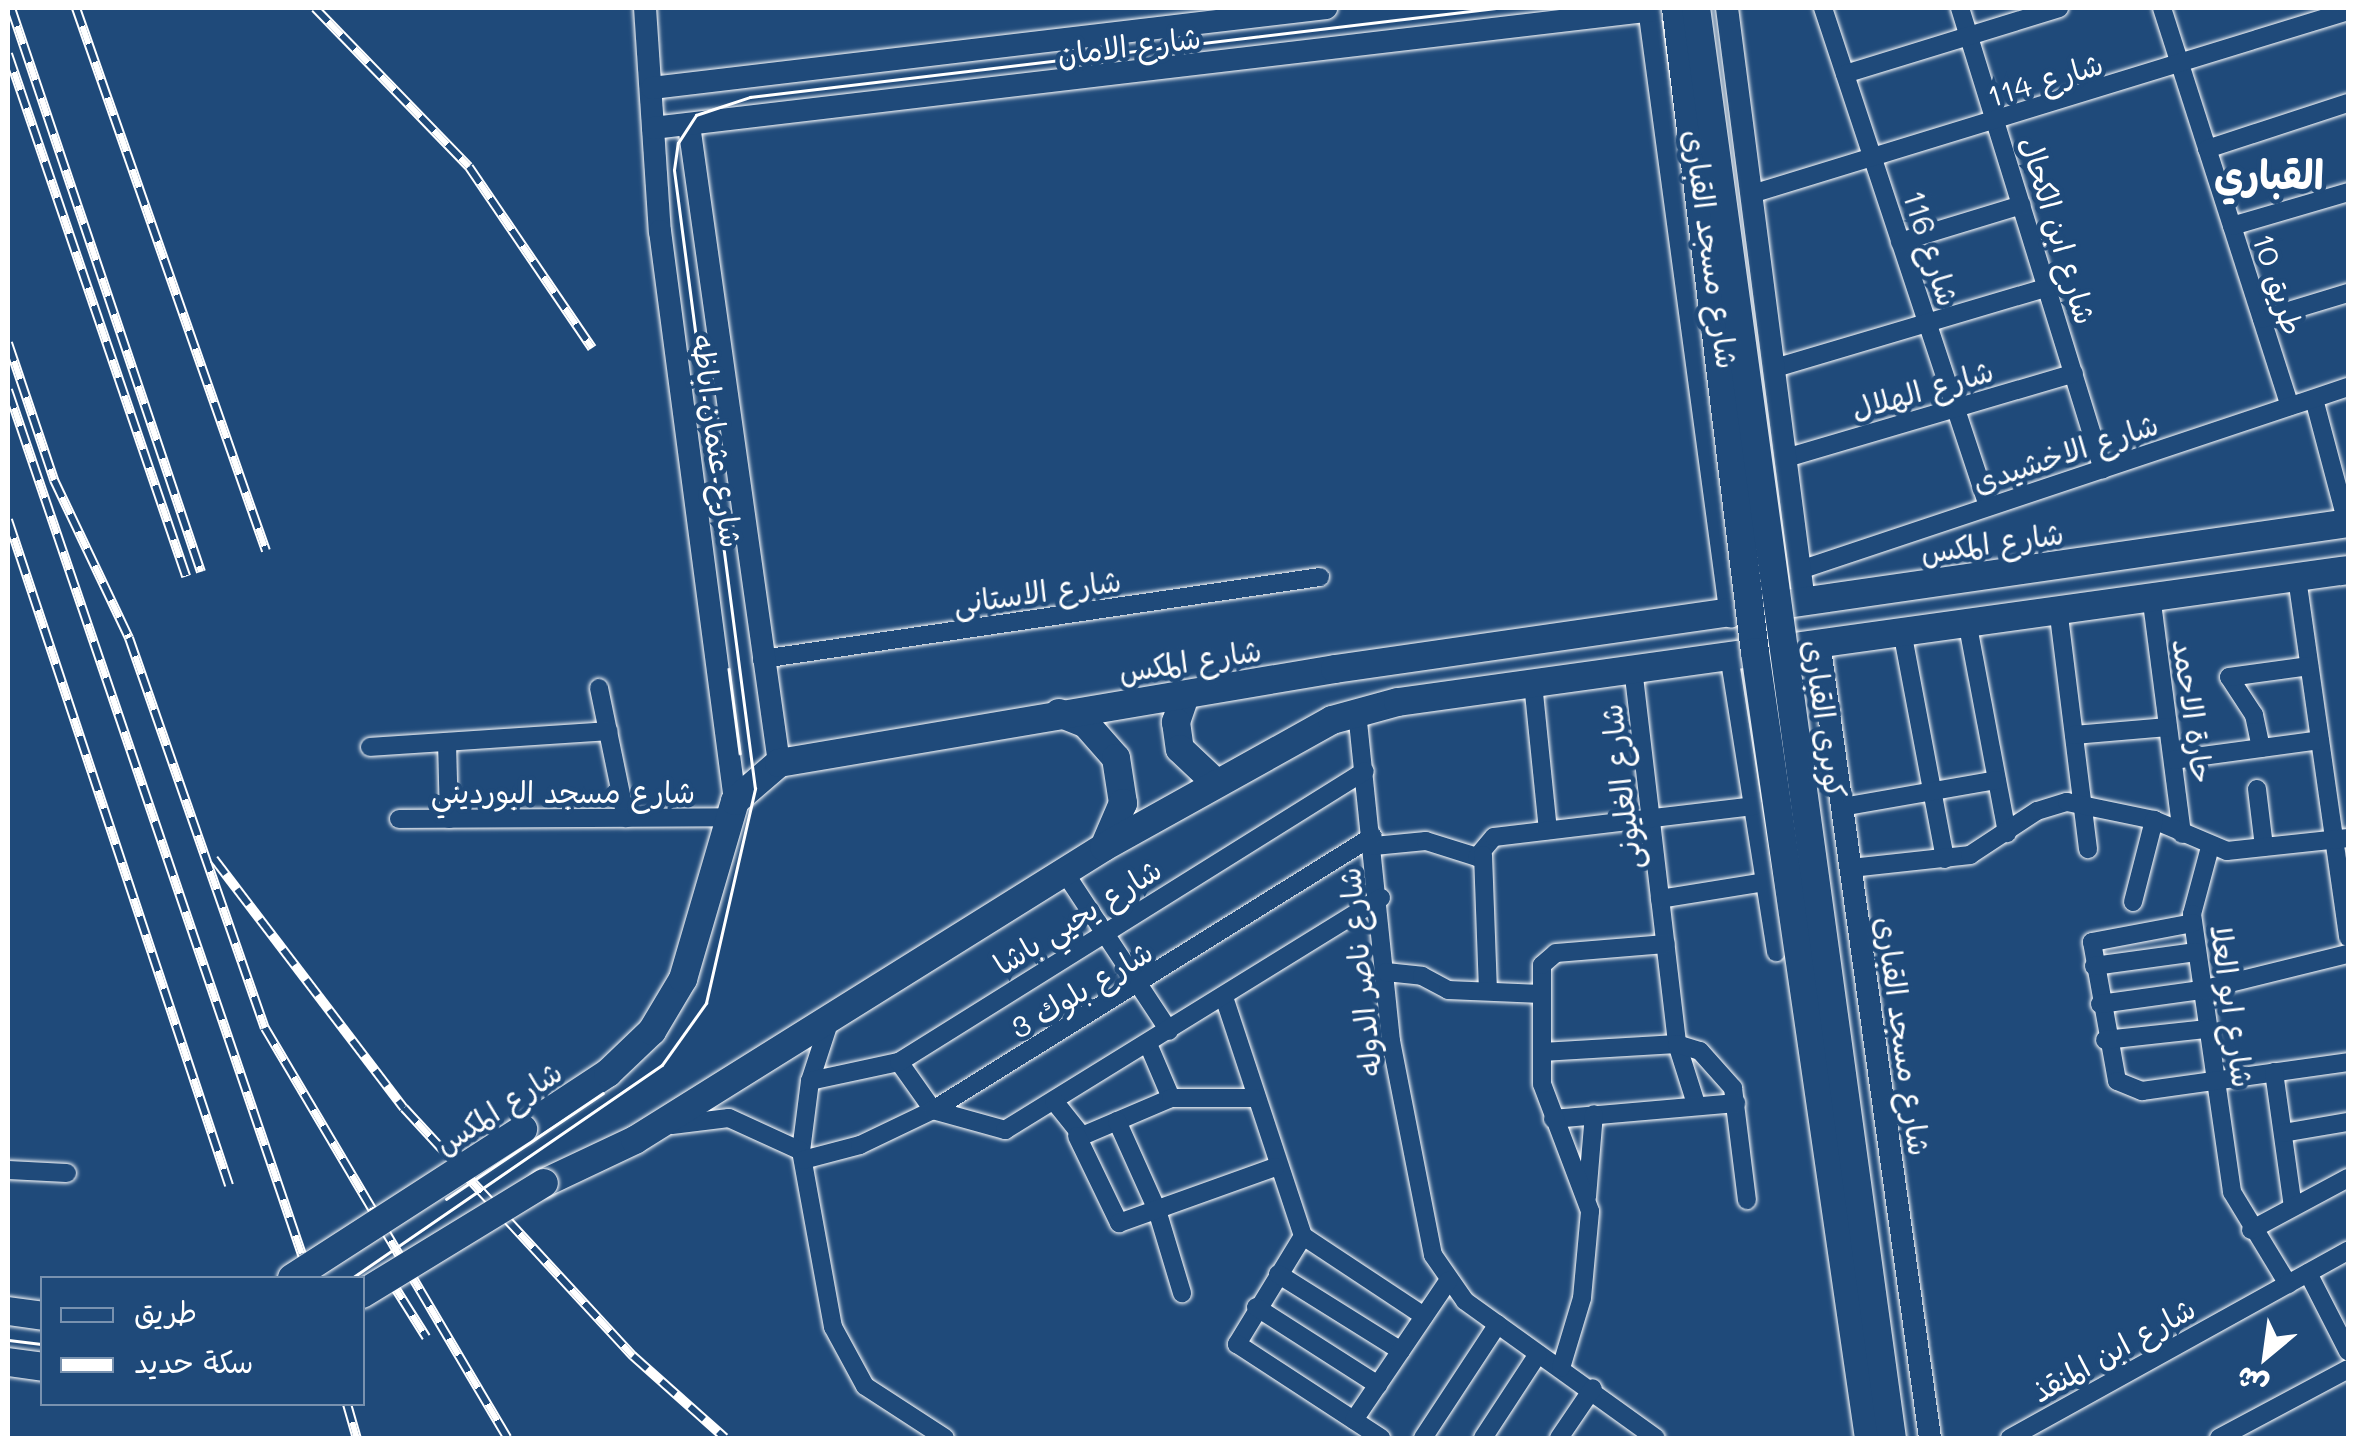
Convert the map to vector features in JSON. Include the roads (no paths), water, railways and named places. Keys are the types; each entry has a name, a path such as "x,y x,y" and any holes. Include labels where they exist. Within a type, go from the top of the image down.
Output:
{"main road":[{"name":"كوبرى القبارى","path":"1696,8 1892,1438"},
{"name":"كوبرى القبارى","path":"1661,9 1869,1438"},
{"name":"شارع المكس","path":"779,763 1058,712 1730,617 1804,602 2348,523"},
{"path":"365,1292 544,1184 635,1140 1214,781 1356,712 1532,682 2150,594 2348,570"},
{"path":"1185,696 1176,722 1180,749 1214,781"},
{"path":"1058,712 1086,724 1116,758 1123,802 1104,846"},
{"path":"732,809 779,763"},
{"name":"شارع المكس","path":"295,1276 523,1130 632,1053 669,1006 732,809"},
{"path":"8,1311 40,1316"},
{"path":"8,1362 40,1366"}],"street":[{"name":"شارع عثمان اباظه","path":"645,8 653,128 732,809"},
{"name":"شارع الامان","path":"652,88 1326,8"},
{"name":"شارع مسجد القبارى","path":"1727,8 1755,193 1804,602"},
{"name":"شارع 116","path":"1823,8 1988,506"},
{"name":"شارع ابن الكحال","path":"1960,8 2103,469"},
{"path":"1845,74 2059,8"},
{"name":"طريق 10","path":"2162,8 2290,406"},
{"name":"شارع الامان","path":"653,128 1661,9"},
{"name":"شارع مسجد القبارى","path":"1661,9 1730,617"},
{"name":"شارع 114","path":"1755,193 1998,123 2348,11"},
{"path":"2206,149 2348,103"},
{"name":"شارع عثمان اباظه","path":"690,125 779,763"},
{"path":"2232,226 2348,192"},
{"path":"1900,242 2022,206"},
{"path":"1774,368 2048,288"},
{"path":"2262,319 2348,293"},
{"name":"شارع الهلال","path":"1786,458 2074,373"},
{"name":"شارع الاخشيدى","path":"1800,570 2348,388"},
{"path":"2314,399 2348,523"},
{"name":"شارع الاستانى","path":"762,660 1320,577"},
{"path":"2297,578 2320,740 2342,838 2348,937"},
{"name":"حارة الاحمد","path":"2150,594 2182,834"},
{"path":"2058,608 2088,849"},
{"path":"1968,622 2007,833"},
{"path":"1902,630 1945,859"},
{"name":"شارع مسجد القبارى","path":"1818,642 1930,1438"},
{"path":"1729,655 1776,952"},
{"path":"2262,748 2254,714 2229,677 2309,666"},
{"name":"شارع الغليونى","path":"1634,668 1677,1044 1696,1104"},
{"path":"1532,682 1548,830"},
{"path":"599,688 626,818"},
{"name":"شارع ناصر الدوله","path":"1356,712 1381,898 1386,972 1424,1226 1448,1281"},
{"path":"2074,735 2168,728"},
{"path":"370,747 608,730"},
{"path":"2173,760 2320,740"},
{"path":"448,742 449,819"},
{"name":"شارع يحيي باشا","path":"810,1080 900,1062 1364,770"},
{"path":"1842,807 1997,780"},
{"path":"2257,789 2264,847"},
{"path":"1851,868 1945,859 2007,833 2037,811 2083,802 2154,820 2210,847 2264,847 2342,838"},
{"path":"1488,991 1483,855 1494,837 1753,806"},
{"name":"شارع مسجد البورديني","path":"399,819 626,818 732,809"},
{"path":"2133,902 2154,820"},
{"path":"1374,841 1426,841 1483,855"},
{"name":"شارع بلوك 3","path":"802,1156 860,1145 934,1110 1374,841"},
{"name":"شارع ابو العلا","path":"2210,847 2196,879 2193,923 2232,1192 2288,1284"},
{"path":"1065,873 1169,1030"},
{"path":"1660,899 1765,882"},
{"path":"900,1062 934,1110 999,1132 1381,898"},
{"path":"2193,923 2096,938 2094,966 2105,1040 2117,1080 2128,1089 2348,1062"},
{"path":"1587,1197 1553,1119 1542,1052 1541,994 1547,957 1666,944"},
{"path":"2094,966 2196,952"},
{"path":"2100,1004 2202,990 2348,954"},
{"path":"1386,972 1422,976 1448,990 1541,994"},
{"path":"1224,997 1275,1166 1303,1236 1424,1316"},
{"path":"829,1023 810,1080 802,1156 832,1327 851,1368 880,1402 945,1438"},
{"path":"2105,1040 2207,1029"},
{"path":"1148,1044 1170,1098"},
{"path":"1542,1052 1677,1044 1724,1072 1736,1103 1746,1200"},
{"path":"2274,1072 2294,1207"},
{"path":"1077,1136 1170,1098 1254,1098"},
{"path":"1054,1101 1077,1136 1114,1222 1275,1166"},
{"path":"1553,1119 1736,1103"},
{"path":"1561,1368 1590,1255 1587,1197 1594,1114"},
{"path":"635,1140 676,1123 729,1118 802,1156"},
{"path":"1116,1121 1157,1210 1182,1293"},
{"path":"2283,1133 2348,1122"},
{"path":"8,1170 67,1174"},
{"path":"2252,1230 2348,1178"},
{"path":"1303,1236 1236,1338 1240,1348 1381,1438"},
{"name":"شارع ابن المنقذ","path":"2010,1438 2348,1250"},
{"path":"2308,1273 2348,1351"},
{"path":"1278,1274 1401,1350"},
{"path":"1354,1420 1448,1281 1538,1354 1592,1388 1633,1431 1656,1438"},
{"path":"1256,1307 1378,1385"},
{"path":"1422,1438 1498,1324"},
{"path":"1483,1438 1538,1354"},
{"path":"2219,1438 2348,1369"},
{"path":"1559,1438 1592,1388"}],"tram line":[{"path":"355,1276 662,1065 706,1003 755,789 674,170 678,143 696,115 750,97 1496,8"},
{"path":"729,669 740,753"},
{"path":"446,1199 603,1093"},
{"path":"8,1340 40,1344"}],"railway":[{"path":"11,8 201,572"},
{"path":"76,8 266,551"},
{"path":"315,8 469,167 592,348"},
{"path":"8,54 186,576"},
{"path":"8,343 54,480 129,638 265,1028 507,1438"},
{"path":"8,390 309,1276"},
{"path":"8,520 229,1185"},
{"path":"214,859 404,1108 633,1356 725,1438"},
{"path":"382,1267 426,1337"},
{"path":"348,1406 357,1438"}],"district":[{"name":"القباري","path":"2269,173"}]}
